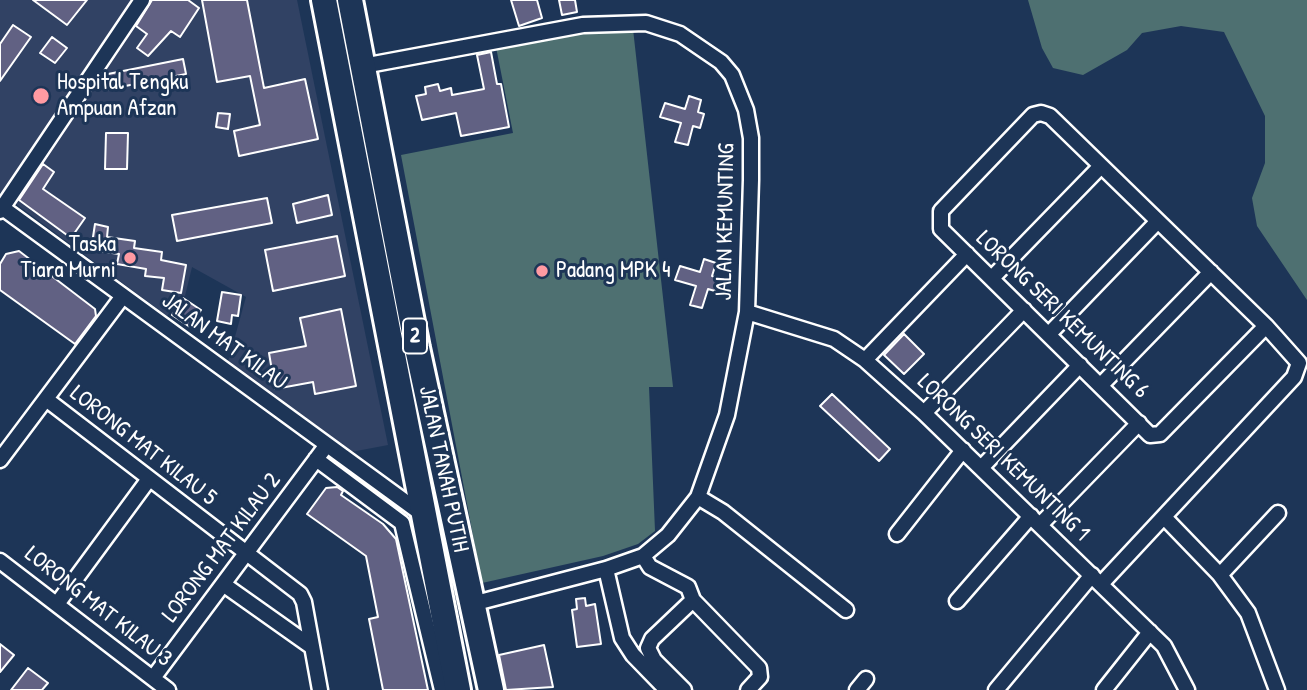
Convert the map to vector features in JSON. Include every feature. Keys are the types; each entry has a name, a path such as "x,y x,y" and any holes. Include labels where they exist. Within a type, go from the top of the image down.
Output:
{"highway":[{"name":"JALAN TANAH PUTIH","path":"324,0 422,514 432,601 458,690"},
{"name":"JALAN TANAH PUTIH","path":"350,0 417,348 472,604 495,685"}],"street":[{"path":"1,208 142,0"},
{"name":"JALAN KEMUNTING","path":"363,66 489,41 606,22 646,23 666,27 694,41 732,75 746,110 751,138 747,312 727,415 698,497 667,535 643,556 606,569 472,604"},
{"name":"LORONG SERI KEMUNTING 6","path":"1101,166 1050,116 1041,113 1033,115 941,211 941,229 1150,435 1160,434 1266,326"},
{"path":"992,278 1101,166 1266,326 1299,363 1297,373 1164,517 1096,580 996,690"},
{"name":"JALAN MAT KILAU","path":"1,208 422,514"},
{"path":"1049,334 1158,221"},
{"path":"865,360 967,254"},
{"path":"1101,385 1211,272"},
{"path":"0,460 123,296"},
{"path":"924,413 1024,310"},
{"name":"LORONG SERI KEMUNTING 1","path":"747,312 834,339 865,360 963,450 1164,646 1187,690"},
{"path":"981,468 1080,365"},
{"name":"LORONG MAT KILAU 5","path":"46,399 300,594 304,602 320,690"},
{"path":"957,601 1035,520 1139,423"},
{"name":"LORONG MAT KILAU 2","path":"153,678 326,446"},
{"path":"897,534 963,450"},
{"path":"316,459 402,523 432,601 442,690"},
{"path":"57,604 149,480"},
{"path":"698,497 723,512 846,610"},
{"path":"1220,575 1278,513"},
{"path":"1164,517 1220,575 1248,613 1277,690"},
{"path":"643,556 650,567 688,587 693,600 758,667 760,677 750,689"},
{"name":"LORONG MAT KILAU 3","path":"0,561 169,690"},
{"path":"606,569 622,638 633,656 667,690"},
{"path":"223,584 312,647"},
{"path":"684,690 654,660 648,648 652,639 693,600"},
{"path":"1104,690 1150,632"}],"shaded area":[{"path":"0,0 297,0 388,445 351,452 228,362 246,297 192,267 185,296 181,295 167,316 0,192"}],"green space":[{"path":"1028,0 1307,0 1307,300 1257,226 1252,198 1265,163 1265,116 1224,32 1181,26 1142,33 1127,50 1083,75 1053,68 1042,48"},
{"name":"Padang MPK 4","path":"590,28 633,29 673,387 649,387 655,531 638,544 603,556 482,583 401,155 513,133 496,47"}],"building":[{"path":"33,0 87,0 67,25"},
{"path":"152,0 188,0 199,8 180,37 171,31 148,56 137,48 147,34 136,26"},
{"path":"202,0 247,0 264,88 305,79 318,139 239,156 234,131 260,125 250,76 217,82"},
{"path":"511,0 537,0 542,18 519,26"},
{"path":"559,0 575,0 577,12 562,15"},
{"path":"13,25 31,37 0,81 0,44"},
{"path":"52,37 67,48 55,63 40,53"},
{"path":"491,52 497,84 501,84 509,127 461,136 456,113 422,120 416,96 426,94 425,87 438,84 440,91 451,88 452,95 484,89 477,55"},
{"path":"183,59 186,74 105,90 103,75"},
{"path":"689,96 701,100 698,112 704,114 700,128 693,126 688,145 675,142 681,123 660,117 665,103 685,109"},
{"path":"218,113 230,114 228,129 216,127"},
{"path":"106,133 128,133 127,169 105,169"},
{"path":"43,164 54,172 43,189 85,218 71,238 19,200"},
{"path":"328,195 332,215 297,223 293,204"},
{"path":"267,198 272,223 177,241 172,215"},
{"path":"95,224 108,227 107,237 135,241 134,248 162,252 161,260 186,265 181,293 162,290 164,278 145,276 146,269 117,264 119,254 91,250"},
{"path":"337,236 345,276 273,291 265,250"},
{"path":"19,251 95,309 96,316 75,344 0,290 0,264 6,254"},
{"path":"704,259 716,263 712,276 719,278 715,291 708,289 702,308 690,305 696,286 675,280 680,266 700,272"},
{"path":"222,292 241,295 238,316 232,315 231,324 217,321"},
{"path":"183,298 201,310 190,327 172,315"},
{"path":"341,309 356,386 315,394 313,382 275,389 269,353 306,346 300,318"},
{"path":"904,334 924,354 904,374 884,355"},
{"path":"832,394 890,449 879,461 820,406"},
{"path":"337,487 343,491 341,495 383,524 396,539 428,690 383,690 369,619 378,617 366,556 307,514 326,488"},
{"path":"585,598 586,606 595,604 601,644 577,647 572,610 577,609 576,599"},
{"path":"0,644 14,655 0,672"},
{"path":"544,645 553,687 506,690 499,655"},
{"path":"28,668 48,683 42,690 11,690"}],"place":[{"name":"Hospital Tengku Ampuan Afzan","path":"41,96"},
{"name":"Taska Tiara Murni","path":"130,258"},
{"name":"Padang MPK 4","path":"542,271"}]}
